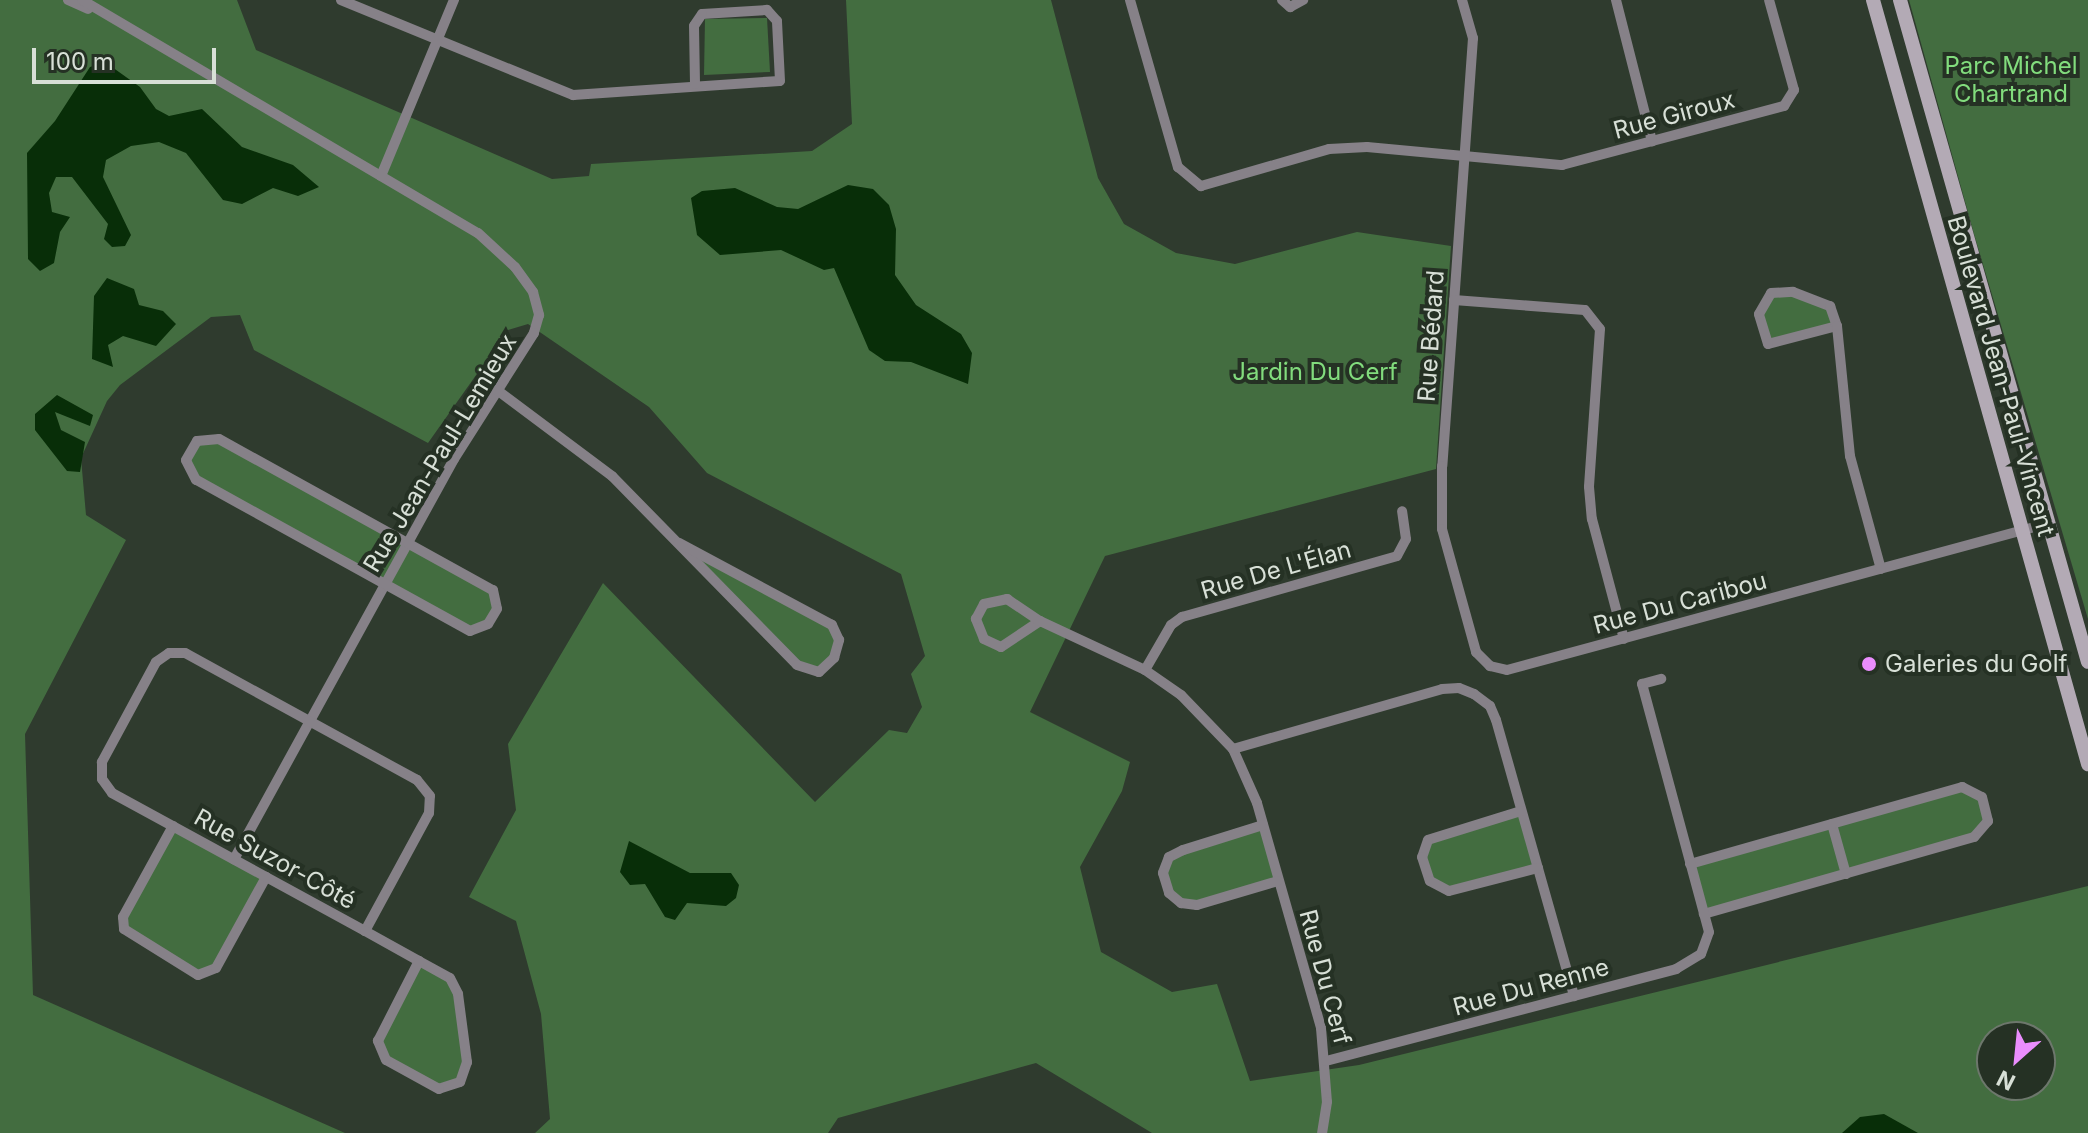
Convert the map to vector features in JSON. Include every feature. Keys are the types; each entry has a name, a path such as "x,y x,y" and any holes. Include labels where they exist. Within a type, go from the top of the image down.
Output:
{"street":[{"name":"Rue Jean-Paul-Lemieux","path":"68,0 115,21"},
{"name":"Rue Jean-Paul-Lemieux","path":"82,0 478,233 533,292 539,315 534,333 497,390 409,543 234,860"},
{"path":"341,0 573,95 695,84 780,81 777,21 767,10 702,14 694,26 695,84"},
{"path":"381,176 454,0"},
{"name":"Rue Giroux","path":"1130,0 1178,167 1187,180 1201,186 1329,149 1367,147 1464,159 1562,165 1784,106 1794,90 1769,0"},
{"path":"1282,0 1290,7 1303,0"},
{"name":"Rue Bédard","path":"1462,0 1473,38 1454,300 1442,529 1476,652 1490,666"},
{"path":"1616,0 1652,141"},
{"name":"Boulevard Jean-Paul-Vincent","path":"1873,0 2088,764"},
{"name":"Boulevard Jean-Paul-Vincent","path":"1900,0 2088,662"},
{"path":"1837,326 1768,344 1759,314 1771,293 1793,292 1830,306 1837,326 1850,456 1881,569"},
{"path":"1454,300 1585,310 1600,329 1589,487 1592,519 1624,639"},
{"path":"497,390 612,476 797,665 819,672 834,658 839,640 832,625 679,543"},
{"path":"219,439 409,543 493,590 493,617 470,631 196,480 186,460 197,441 219,439"},
{"name":"Rue De L'Élan","path":"1145,670 1171,625 1182,617 1397,556 1406,539 1402,511"},
{"name":"Rue Du Caribou","path":"1490,666 1507,670 2049,523"},
{"name":"Rue Du Cerf","path":"1040,621 1001,647 984,639 976,619 984,604 999,598 1040,621 1145,670 1181,695 1233,749 1263,825 1326,1061 1322,1133"},
{"name":"Rue Suzor-Côté","path":"310,722 185,653 169,653 156,662 102,762 102,779 112,793 365,931 450,978 458,994 467,1062 460,1082 439,1089 386,1060 378,1041 419,961"},
{"name":"Rue Du Renne","path":"1326,1061 1693,962 1709,932 1642,684 1661,679"},
{"path":"1233,749 1442,689 1459,688 1474,694 1490,706 1496,720 1574,996"},
{"path":"310,722 417,780 430,796 429,813 365,931"},
{"path":"1690,864 1962,787 1982,797 1988,821 1974,837 1704,914"},
{"path":"1521,811 1428,840 1422,857 1430,881 1449,891 1538,868"},
{"path":"1832,824 1846,874"},
{"path":"1263,825 1183,850 1169,857 1163,873 1169,893 1181,903 1197,905 1278,881"},
{"path":"173,826 123,917 124,929 198,975 216,968 266,877"}],"green space":[{"name":"Jardin Du Cerf","path":"0,0 237,0 256,50 552,179 589,176 591,164 812,151 852,124 846,0 1051,0 1098,178 1124,224 1176,253 1235,264 1357,232 1451,246 1436,469 1105,556 1030,712 1130,762 1122,791 1080,867 1101,952 1172,992 1217,984 1250,1081 1359,1065 2088,886 2088,1133 1152,1133 1036,1063 838,1118 828,1133 535,1133 550,1119 541,1014 516,921 469,897 516,810 508,744 603,583 815,802 889,730 907,733 922,707 911,674 925,656 901,574 707,473 649,407 528,324 508,330 428,443 254,350 240,315 211,317 120,385 107,401 81,458 86,515 126,540 25,734 33,995 345,1133 0,1133"},
{"name":"Parc Michel Chartrand","path":"1909,0 2088,0 2088,619 1974,234"},
{"path":"767,18 770,72 704,75 705,19"},
{"path":"1793,292 1830,306 1837,326 1768,344 1759,314 1771,293"},
{"path":"219,439 493,590 497,609 488,624 470,631 196,480 186,460 197,441"},
{"path":"679,543 832,625 839,640 834,658 819,672 797,665"},
{"path":"1962,787 1982,797 1988,821 1974,837 1704,914 1690,864"},
{"path":"1521,811 1538,868 1449,891 1430,881 1422,857 1428,840"},
{"path":"1263,825 1278,881 1197,905 1181,903 1163,873 1169,857"},
{"path":"173,826 266,877 208,974 132,939 123,917"},
{"path":"419,961 450,978 467,1062 460,1082 439,1089 386,1060 378,1041"}],"shaded area":[{"path":"105,62 140,87 156,109 169,116 202,109 242,147 293,165 319,187 298,196 273,188 242,204 223,200 186,153 159,142 131,146 106,160 103,177 131,235 125,246 112,247 104,239 108,224 72,177 56,177 49,193 52,212 70,217 60,232 54,263 40,271 28,259 27,153 55,121 90,67"},
{"path":"848,185 873,189 889,205 896,229 895,275 916,305 961,334 972,353 968,384 911,362 885,361 869,350 834,268 824,270 781,250 720,255 697,235 691,198 702,191 735,188 777,207 798,209"},
{"path":"107,278 134,289 139,305 163,311 176,324 156,346 123,336 108,345 113,367 92,359 94,296"},
{"path":"57,395 93,415 90,426 55,412 61,430 85,442 80,472 67,471 35,430 35,414"},
{"path":"629,841 690,873 731,873 739,885 736,898 726,906 687,903 675,920 665,917 645,884 630,885 620,872"},
{"path":"1884,1114 1918,1133 1842,1133 1860,1117"}],"place":[{"name":"Galeries du Golf","path":"1869,664"}]}
